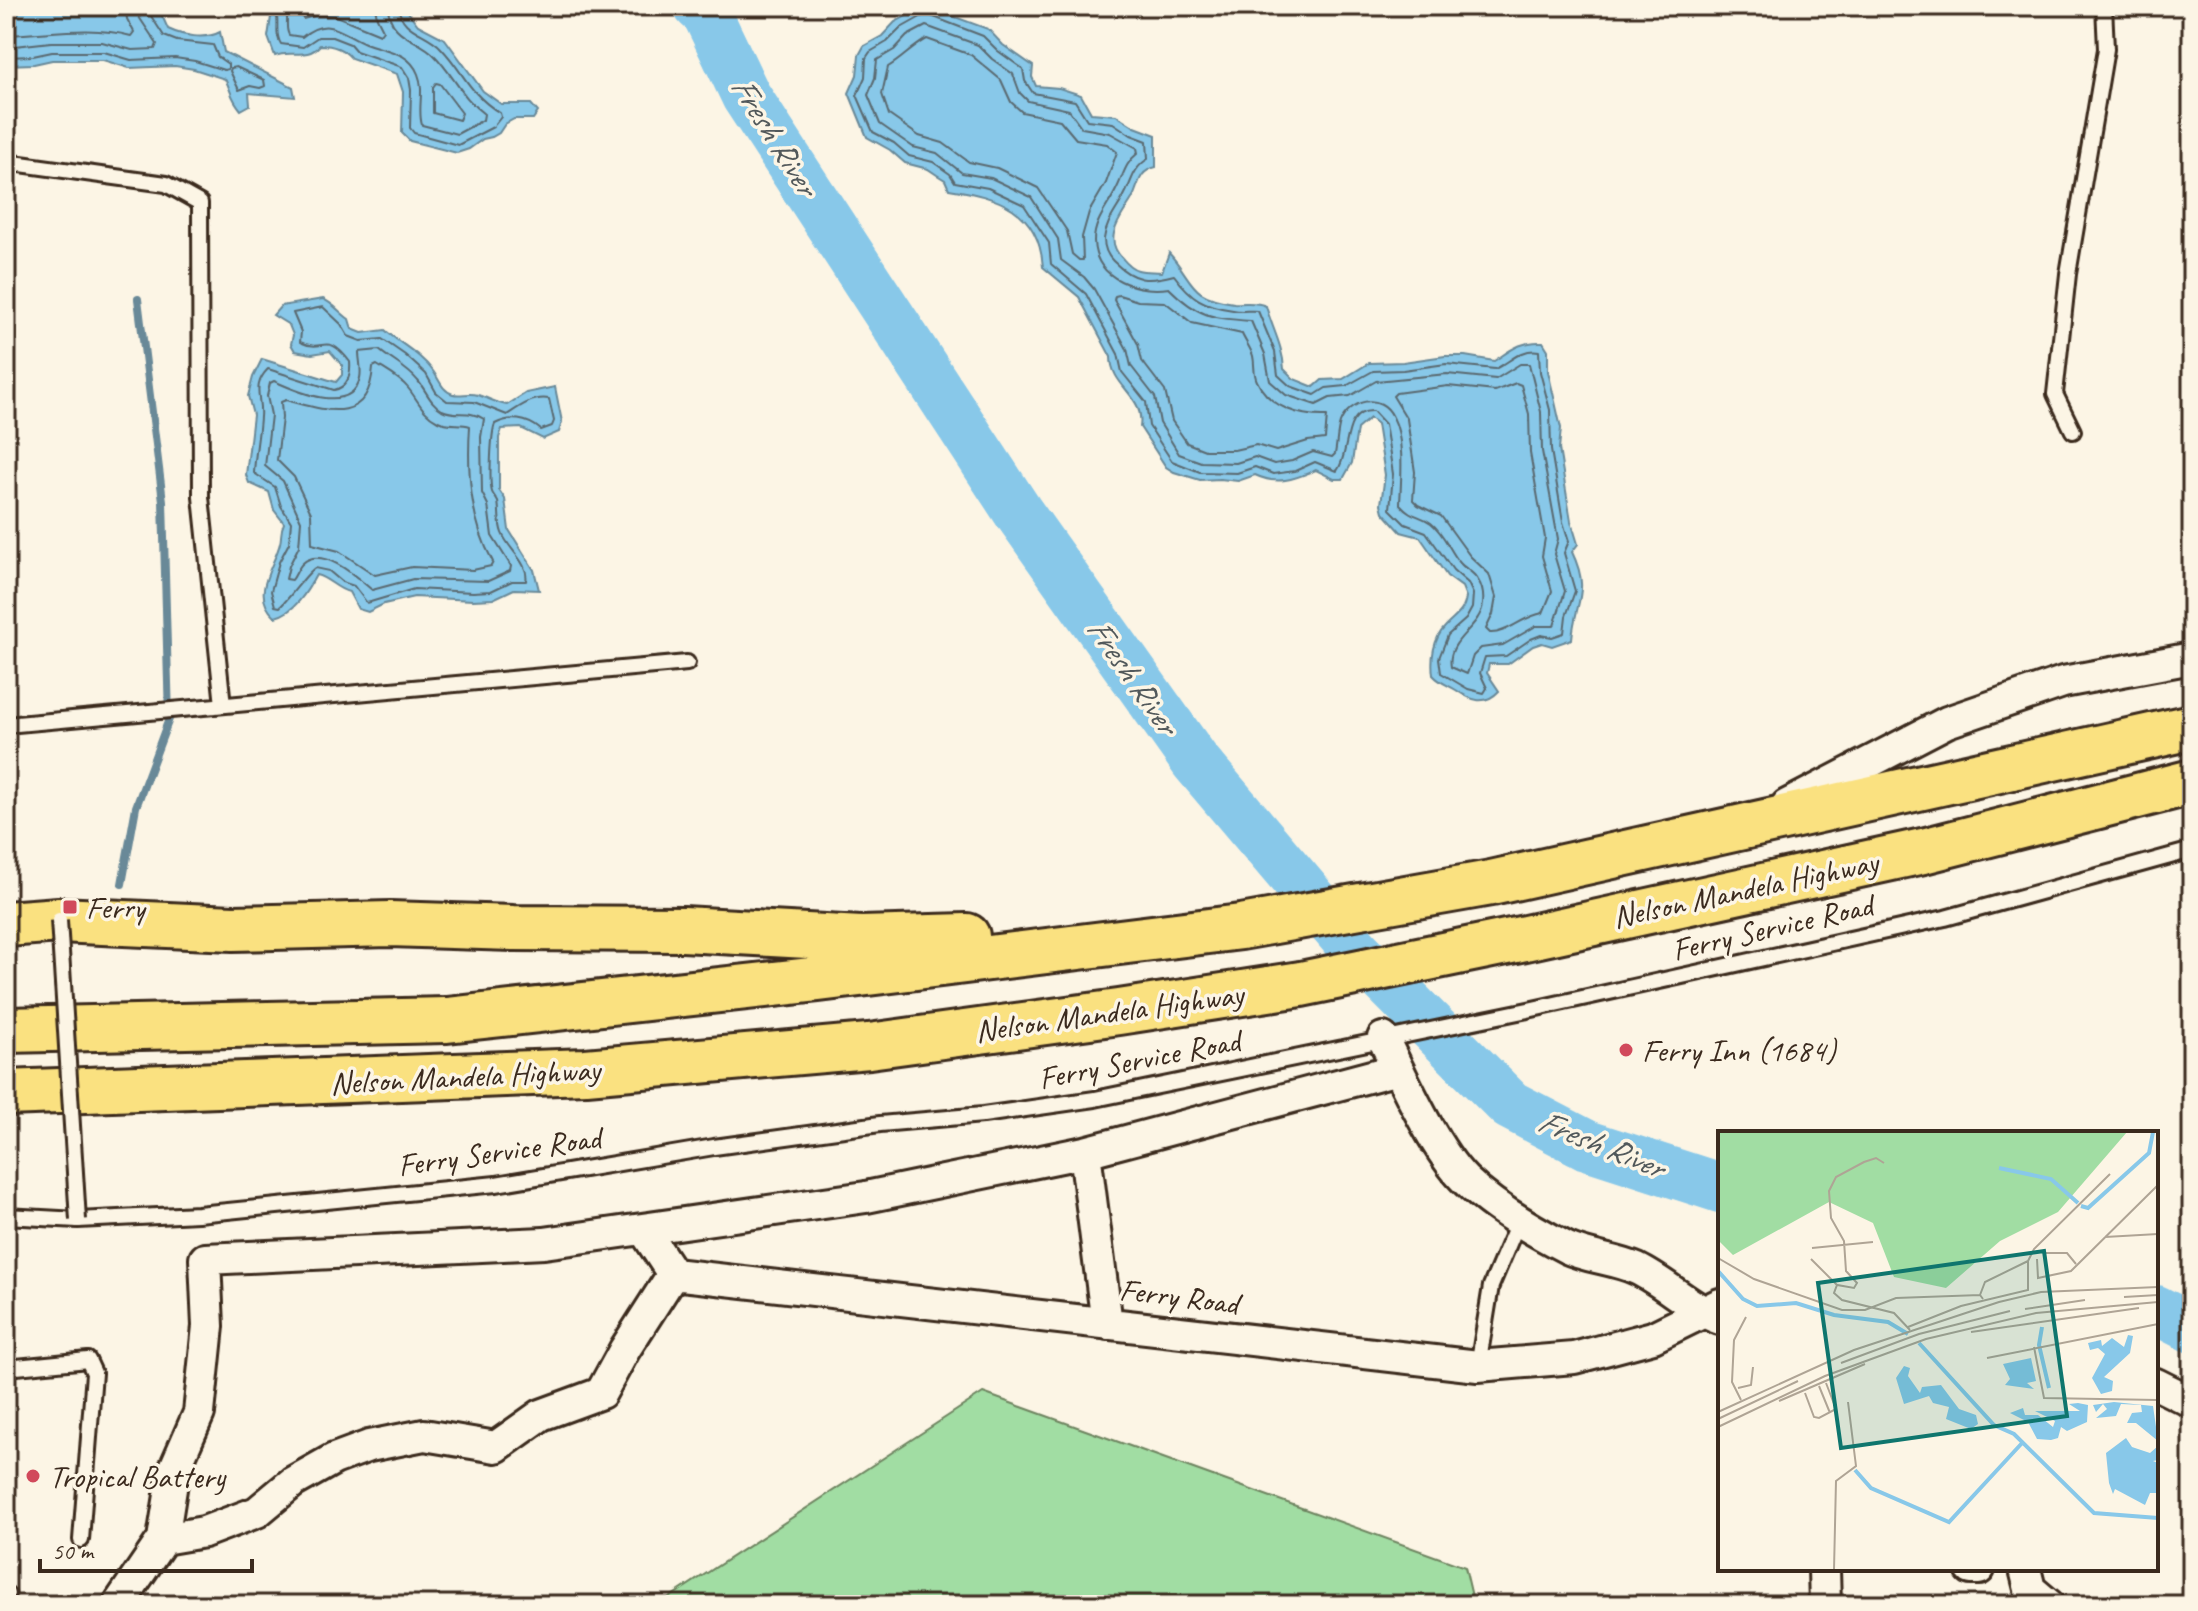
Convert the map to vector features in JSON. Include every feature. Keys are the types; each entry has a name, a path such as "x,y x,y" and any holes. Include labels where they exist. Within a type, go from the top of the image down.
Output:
{"highway":[{"name":"Nelson Mandela Highway","path":"6,1030 447,1020 1165,938 1491,883 2192,727"},
{"name":"Nelson Mandela Highway","path":"6,1093 301,1084 617,1068 869,1046 1301,984 1923,851 2192,782"},
{"path":"6,924 59,920 233,928 390,924 683,929 861,939 1013,934 1165,938"}],"street":[{"path":"1746,826 1947,722 2063,682 2192,658"},
{"path":"1383,1038 1433,1136 1465,1180 1519,1220 1570,1249 1634,1268 1715,1312"},
{"path":"118,1605 163,1539 174,1470 199,1413 208,1326 205,1259 544,1243 866,1197 1085,1152 1398,1069"},
{"path":"1085,1152 1107,1324"},
{"path":"163,1539 204,1532 257,1512 293,1482 334,1459 369,1446 424,1435 496,1447 541,1415 601,1393 673,1274 644,1230"},
{"name":"Ferry Road","path":"673,1274 1478,1366 1574,1358 1653,1337 1715,1312"},
{"path":"2158,1385 2192,1402"},
{"path":"1824,1571 1825,1605"},
{"path":"2026,1571 2030,1589 2049,1605"}],"lane":[{"path":"2073,431 2055,394 2068,274 2106,49 2104,6"},
{"path":"6,162 166,184 200,203 201,497 223,705"},
{"path":"6,725 687,663"},
{"name":"Ferry Service Road","path":"6,1216 78,1220 198,1214 496,1184 714,1147 1095,1099 1528,1010 1945,918 2192,850"},
{"path":"59,920 78,1220"},
{"path":"1478,1366 1491,1286 1519,1220"},
{"path":"6,1368 88,1360 94,1373 81,1540"}],"green space":[{"path":"983,1393 1465,1567 1474,1605 658,1605"}],"water":[{"path":"6,6 148,6 160,11 168,29 201,36 220,32 224,52 293,87 295,97 249,93 250,105 241,110 225,79 194,69 175,66 129,68 103,60 52,60 6,65"},
{"path":"264,6 405,8 418,25 445,39 483,91 501,104 531,104 538,112 533,119 514,119 505,124 499,133 457,153 410,141 402,133 403,92 397,74 351,58 341,49 329,46 320,45 304,54 275,56 268,37 271,17"},
{"path":"925,6 988,29 1003,45 1033,66 1032,77 1036,86 1059,88 1081,95 1091,113 1116,115 1156,135 1156,167 1142,175 1118,222 1113,236 1117,252 1133,268 1162,272 1169,253 1194,287 1208,297 1266,306 1284,369 1294,379 1314,387 1322,380 1343,379 1369,363 1445,356 1494,361 1522,345 1543,342 1548,350 1548,371 1561,428 1559,449 1578,544 1572,552 1581,587 1572,639 1552,646 1542,643 1533,646 1508,664 1489,664 1487,673 1499,691 1489,699 1468,697 1433,675 1435,643 1461,611 1466,597 1462,587 1447,576 1420,537 1401,532 1383,512 1381,504 1385,475 1377,424 1370,418 1357,429 1352,463 1343,479 1334,479 1316,470 1286,480 1255,475 1238,481 1200,480 1166,467 1140,427 1138,407 1116,376 1111,357 1079,297 1043,267 1034,231 1024,219 1013,209 984,196 949,189 945,180 928,169 905,163 867,137 849,93 857,75 859,55 864,46 882,36 895,22"},
{"path":"323,299 349,319 352,329 362,333 385,330 423,359 443,388 453,394 475,394 507,405 526,393 555,387 562,422 559,432 543,439 521,428 502,429 499,438 499,490 505,499 509,530 534,570 539,590 514,589 493,599 414,597 384,604 368,612 358,609 349,592 316,575 304,595 288,611 275,617 268,608 264,590 284,523 274,510 269,492 249,483 246,475 253,415 248,396 262,359 336,382 342,375 342,365 330,351 312,354 295,351 289,325 273,315 281,306"}],"waterway":[{"name":"Fresh River","path":"698,6 707,14 746,96 1018,512 1195,761 1356,951 1510,1105 1587,1145 1718,1187"},
{"path":"122,884 136,807 169,719 163,501 138,299"},
{"name":"Fresh River","path":"2158,1311 2192,1328"}],"place":[{"name":"Ferry","path":"70,907"},
{"name":"Ferry Inn (1684)","path":"1626,1050"},
{"name":"Tropical Battery","path":"33,1476"}]}
